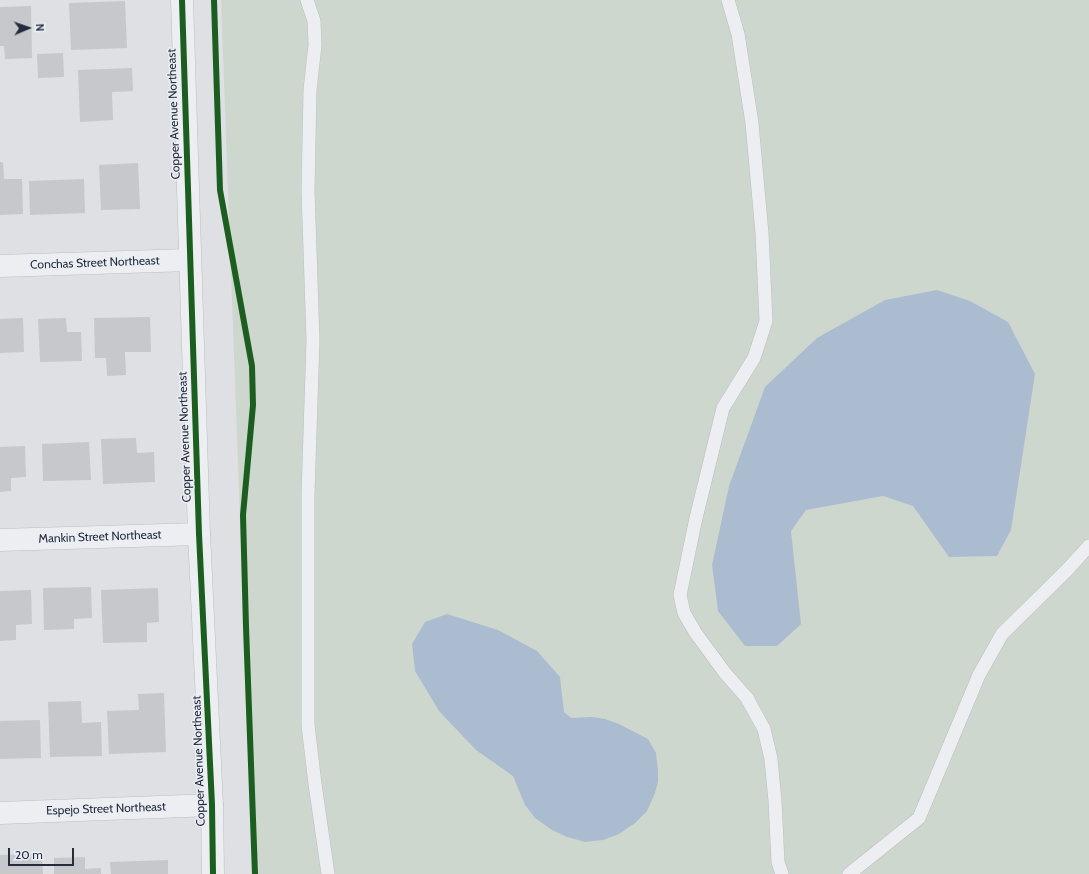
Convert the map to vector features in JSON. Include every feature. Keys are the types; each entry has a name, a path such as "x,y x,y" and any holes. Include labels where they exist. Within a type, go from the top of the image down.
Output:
{"street":[{"name":"Copper Avenue Northeast","path":"182,0 199,534 214,874"},
{"name":"Conchas Street Northeast","path":"0,266 190,260"},
{"name":"Mankin Street Northeast","path":"0,540 199,534"},
{"name":"Espejo Street Northeast","path":"0,813 212,805"}],"lane":[{"path":"307,0 314,21 315,45 310,90 308,190 313,340 308,494 308,725 328,874"},
{"path":"728,0 738,34 752,123 762,233 766,321 754,358 723,408 696,518 680,595 684,613 695,632 725,673 747,698 764,729 771,759 778,862 782,874"},
{"path":"849,874 919,818 979,675 1002,634 1067,570 1089,546"}],"shaded area":[{"path":"221,0 1089,0 1089,874 253,874"}],"water":[{"path":"937,290 970,301 1008,322 1035,374 1011,530 997,556 949,557 913,506 883,496 806,510 791,531 801,624 777,646 745,646 718,611 712,565 729,486 765,387 817,338 885,300"},
{"path":"447,614 498,630 537,651 560,677 564,712 571,718 592,717 605,719 619,724 648,739 656,753 658,782 647,811 635,823 619,834 603,840 585,842 567,837 552,830 535,818 525,805 513,776 476,750 439,711 415,671 412,644 425,622"}],"building":[{"path":"125,1 127,48 71,50 69,3"},
{"path":"31,6 32,58 5,59 4,46 0,46 0,7"},
{"path":"63,53 64,77 38,78 37,54"},
{"path":"132,68 133,91 112,92 113,120 80,122 78,70"},
{"path":"0,162 3,162 4,179 22,179 23,214 0,215"},
{"path":"138,163 140,209 101,210 99,165"},
{"path":"84,179 85,213 30,215 29,181"},
{"path":"150,317 151,352 125,352 126,375 107,376 106,358 95,358 94,318"},
{"path":"23,318 24,352 0,353 0,319"},
{"path":"66,318 67,332 81,332 82,361 40,362 38,319"},
{"path":"136,438 137,453 154,452 155,482 103,484 101,439"},
{"path":"89,442 91,480 43,481 42,444"},
{"path":"25,446 26,477 11,478 11,491 0,492 0,447"},
{"path":"91,587 92,618 74,619 74,629 44,630 43,588"},
{"path":"158,588 159,622 147,623 147,642 103,643 101,590"},
{"path":"31,590 32,624 16,625 16,640 0,641 0,591"},
{"path":"164,693 166,752 109,754 107,711 139,710 138,694"},
{"path":"81,701 82,723 101,722 102,756 50,757 48,702"},
{"path":"40,720 41,758 0,759 0,721"},
{"path":"42,854 43,874 0,874 0,855"},
{"path":"85,857 85,869 101,868 101,874 54,874 54,858"},
{"path":"168,860 168,874 111,874 110,862"}],"cycle path":[{"path":"182,0 199,534 212,805 213,874"},
{"path":"214,0 220,190 252,366 253,405 243,515 255,874"}]}
